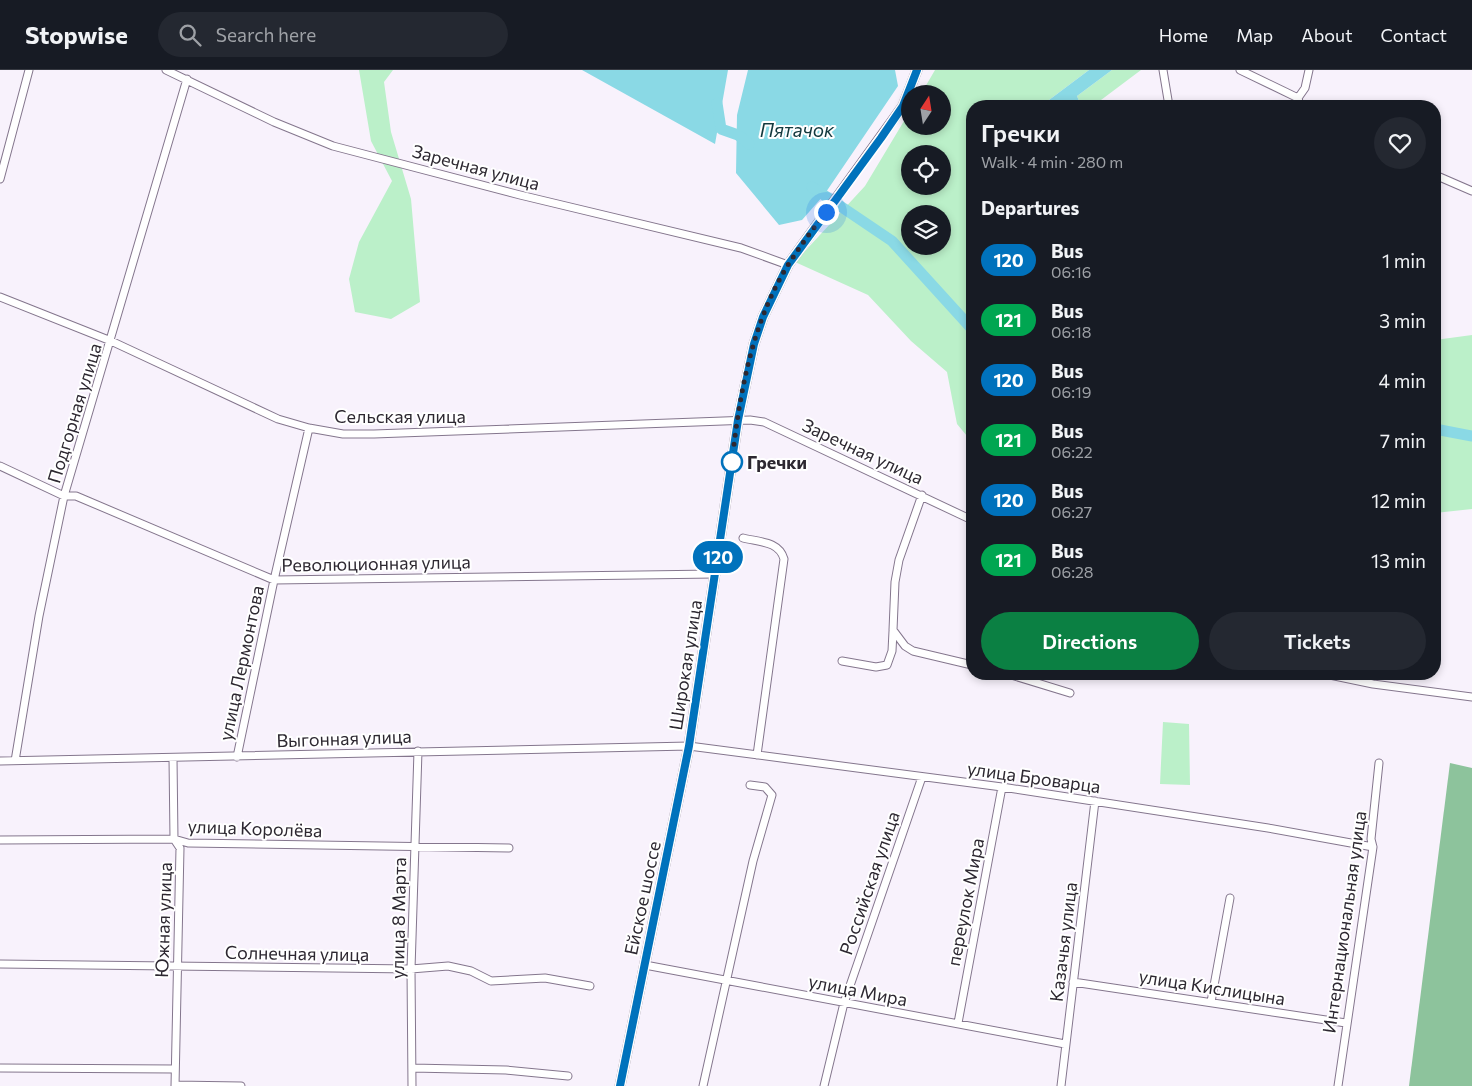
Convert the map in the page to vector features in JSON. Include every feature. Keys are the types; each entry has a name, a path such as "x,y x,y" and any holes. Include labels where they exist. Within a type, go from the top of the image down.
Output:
{"main road":[{"name":"Широкая улица","path":"689,746 738,420 754,344 763,317 788,265 903,106 917,70"},
{"name":"Ейское шоссе","path":"620,1086 689,746"}],"street":[{"path":"0,179 29,70"},
{"name":"Заречная улица","path":"166,70 274,122 333,146 520,195 735,246 788,265"},
{"path":"1163,70 1168,100"},
{"path":"1240,70 1298,98 1305,88 1309,70"},
{"name":"Подгорная улица","path":"14,761 39,616 64,496 187,79"},
{"path":"1441,178 1472,191"},
{"name":"Сельская улица","path":"0,297 111,341 278,419 309,428 344,434 738,420"},
{"name":"Заречная улица","path":"738,420 764,422 966,517"},
{"name":"улица Лермонтова","path":"237,757 274,580 309,428"},
{"name":"Революционная улица","path":"0,466 64,496 76,496 274,580 715,574"},
{"path":"842,661 876,666 887,665 892,652 894,582 899,560 922,495"},
{"path":"743,538 780,548 784,559 757,755"},
{"path":"893,630 905,646 913,650 966,663"},
{"path":"1028,680 1070,693"},
{"path":"1354,680 1472,697"},
{"name":"Выгонная улица","path":"0,762 689,746"},
{"name":"улица Броварца","path":"689,746 1002,787 1268,828 1373,847"},
{"name":"улица 8 Марта","path":"412,1086 411,969 418,751"},
{"name":"Южная улица","path":"173,758 174,839 180,848 176,966 175,1086"},
{"name":"Интернациональная улица","path":"1338,1086 1373,847 1372,839 1379,763"},
{"name":"Российская улица","path":"824,1086 844,1003 922,777"},
{"path":"703,1086 753,861 772,795 765,787 750,785"},
{"name":"переулок Мира","path":"958,1023 1002,787"},
{"name":"Казачья улица","path":"1061,1086 1095,801"},
{"name":"улица Королёва","path":"0,840 174,839 188,843 509,848"},
{"path":"1211,1002 1230,898"},
{"name":"Солнечная улица","path":"0,964 411,969 448,966 471,971 491,981 545,978 590,986"},
{"name":"улица Мира","path":"645,965 1065,1044"},
{"name":"улица Кислицына","path":"1073,982 1346,1023"},
{"path":"0,1068 175,1069"},
{"path":"412,1068 506,1070 568,1076"},
{"path":"175,1086 241,1086"}],"green space":[{"path":"359,70 393,70 384,82 391,132 411,199 420,302 391,319 355,312 349,279 359,242 392,181 371,141"},
{"path":"935,70 1089,70 1049,100 966,100 966,435 957,424 947,372 911,341 868,295 795,262 865,186 901,126 901,135 951,135 951,85 926,85"},
{"path":"1112,70 1141,70 1101,100 1079,100 1077,96"},
{"path":"1472,335 1472,509 1441,512 1441,339"},
{"path":"1163,722 1189,724 1190,785 1160,784"},
{"path":"1450,763 1472,768 1472,1086 1409,1086"}],"water":[{"path":"582,70 728,70 715,144"},
{"name":"Пятачок","path":"748,70 895,70 898,86 824,195 802,220 779,225 736,173 737,115"},
{"path":"1089,70 1112,70 1077,96 1079,100 1049,100"}],"waterway":[{"path":"717,103 721,129 738,135 749,144"},
{"path":"812,187 892,241 966,322"},
{"path":"1441,430 1472,436"}],"bus line":[{"name":"120","path":"620,1086 689,746 741,400 754,344 763,317 788,265 903,106 917,70"}],"place":[{"name":"Гречки","path":"732,462"}],"route":[{"path":"732,462 741,400 754,344 763,317 788,265 826,212"}]}
